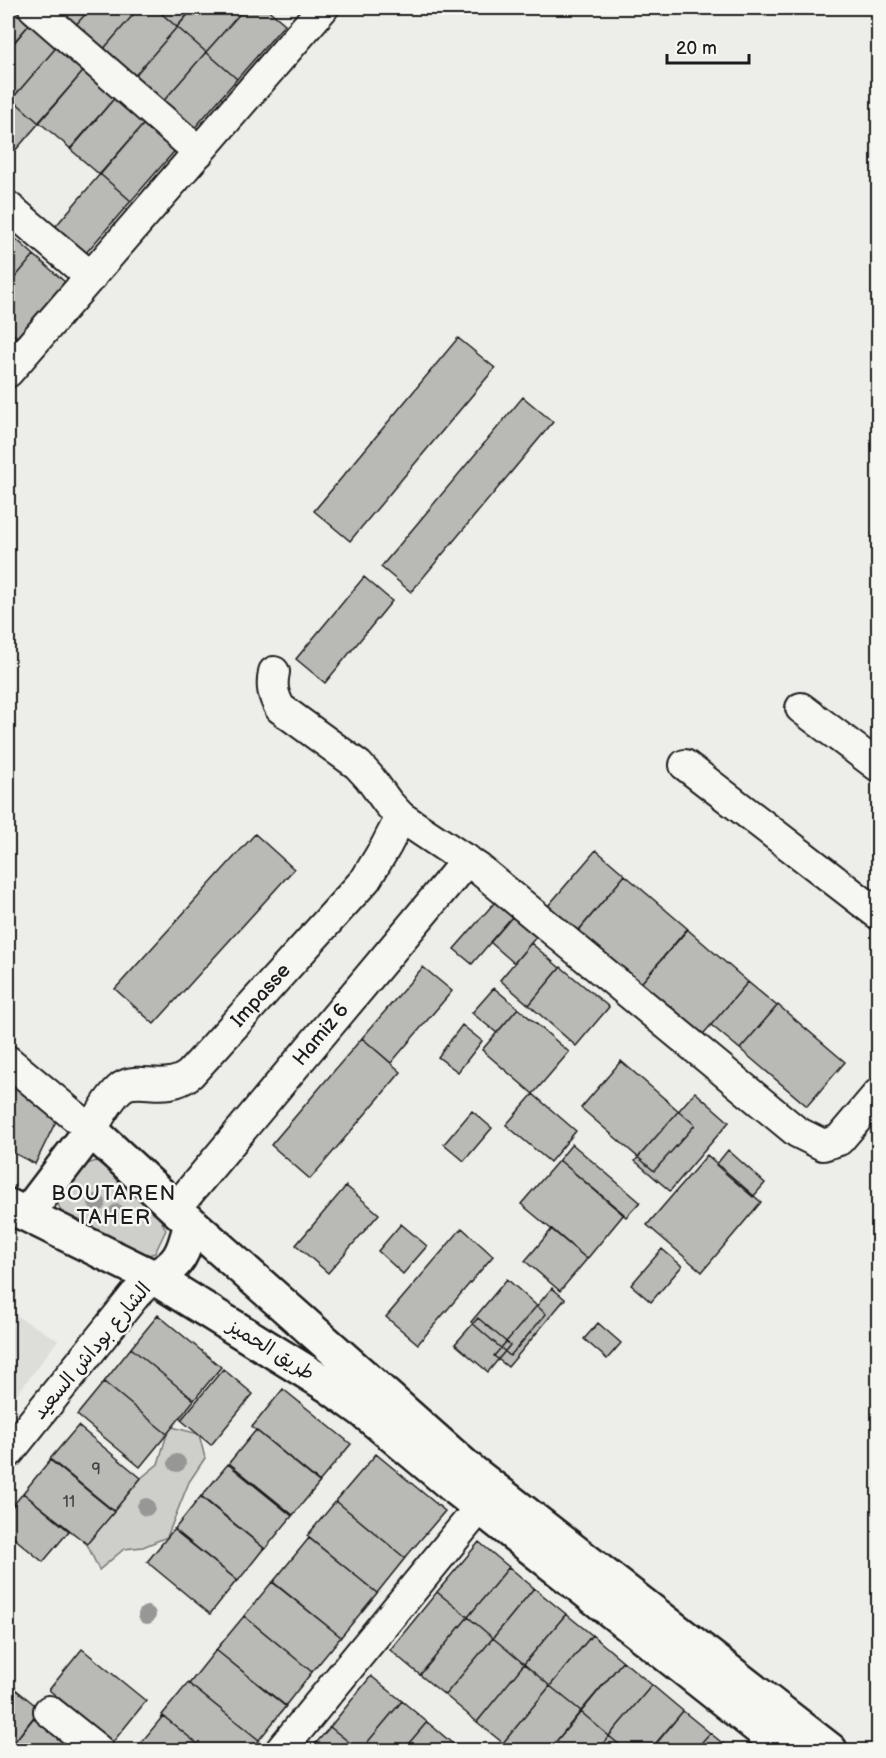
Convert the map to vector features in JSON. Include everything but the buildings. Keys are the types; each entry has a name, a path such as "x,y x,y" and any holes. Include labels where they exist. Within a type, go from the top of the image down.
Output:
{"main road":[{"path":"8,1184 24,1206 91,1130 183,1216 468,1468 830,1750"},
{"name":"طريق الحميز","path":"24,1206 153,1277 302,1368 361,1409 480,1507 787,1750"},
{"path":"153,1277 165,1272 179,1259 185,1247 183,1216"}],"street":[{"path":"34,8 199,152"},
{"path":"8,372 199,152 308,13"},
{"path":"8,207 91,277"},
{"path":"274,672 272,684 274,697 280,708 358,765 401,817 467,860 797,1132 823,1145 839,1140 879,1094"},
{"path":"801,708 879,766"},
{"path":"685,765 879,914"},
{"name":"Impasse","path":"91,1130 123,1086 133,1083 169,1084 181,1081 190,1074 366,879 387,846 401,817"},
{"name":"Hamiz 6","path":"183,1216 467,860"},
{"path":"8,1061 91,1130"},
{"name":"الشارع بوداش السعيد","path":"8,1453 135,1295 153,1277"},
{"path":"281,1750 480,1507"},
{"path":"49,1711 98,1750"}],"shaded area":[{"path":"96,1161 152,1203 166,1230 155,1253 141,1257 63,1217 55,1196 78,1167"},
{"path":"8,1311 58,1340 8,1406"},
{"path":"172,1427 199,1434 205,1458 189,1482 167,1537 143,1547 124,1549 99,1570 87,1544 141,1478 158,1464 167,1434"}],"district":[{"name":"BOUTAREN TAHER","path":"114,1205"}]}
